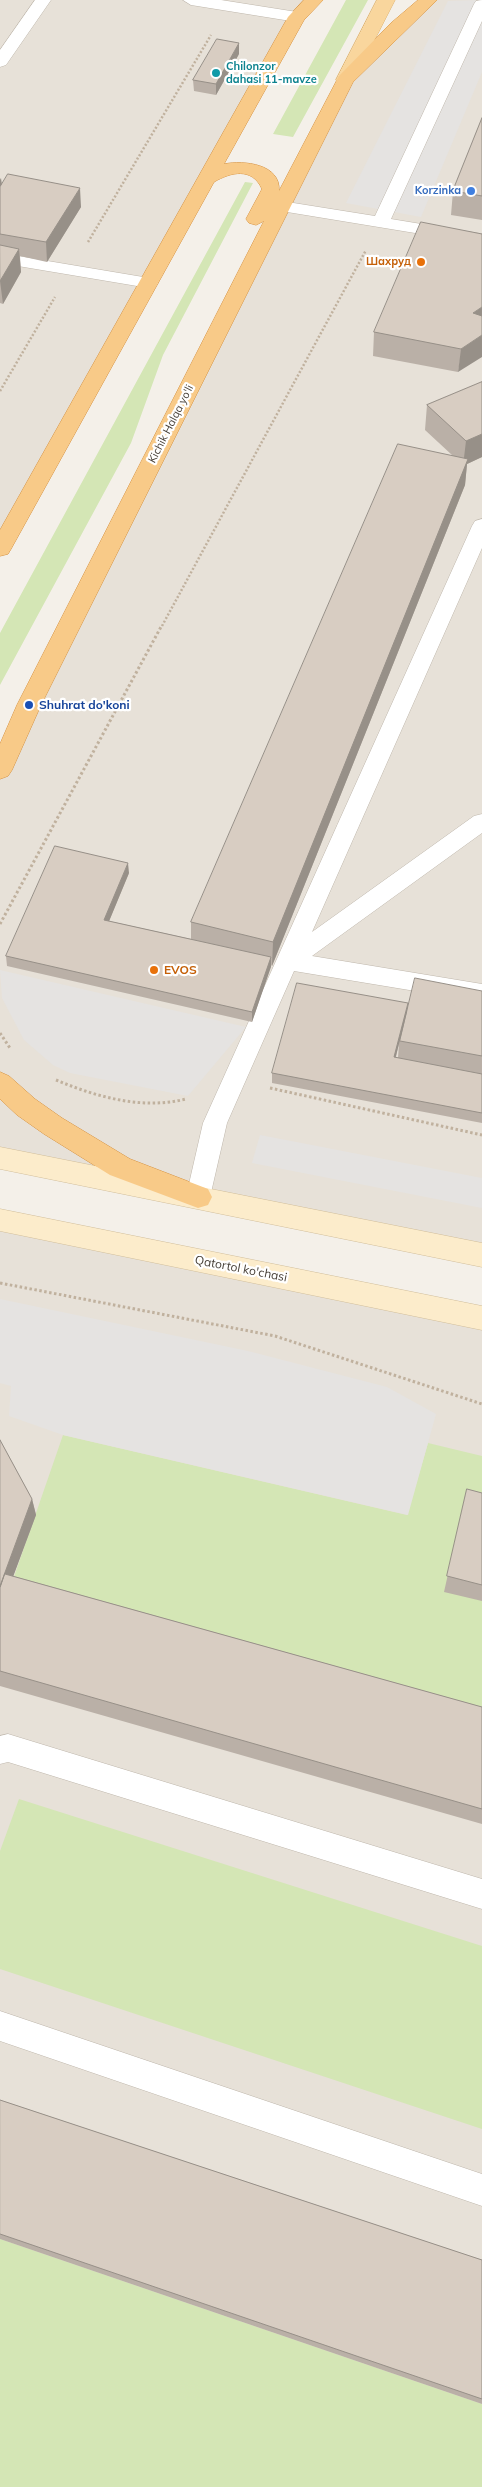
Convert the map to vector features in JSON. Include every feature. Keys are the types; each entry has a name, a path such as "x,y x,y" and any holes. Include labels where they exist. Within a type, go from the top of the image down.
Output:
{"highway":[{"path":"0,549 297,17 314,0"},
{"name":"Kichik Halqa yo'li","path":"0,770 30,705 161,443 345,80 397,27 428,0"},
{"path":"161,443 196,335 271,189 264,176 248,168 226,168 208,178"},
{"path":"0,1083 26,1107 53,1126 120,1167 198,1198"}],"main road":[{"path":"297,17 307,0"},
{"name":"Kichik Halqa yo'li","path":"345,80 386,0"},
{"path":"0,1158 482,1255"},
{"name":"Qatortol ko'chasi","path":"0,1220 482,1318"}],"lane":[{"path":"0,62 43,0"},
{"path":"191,0 297,17"},
{"path":"380,223 482,4"},
{"path":"281,206 482,240"},
{"path":"0,258 72,269 149,284"},
{"path":"198,1198 215,1123 236,1080 482,526"},
{"path":"288,961 482,822"},
{"path":"288,961 482,993"},
{"path":"0,1750 8,1748 482,1894"},
{"path":"0,2026 482,2190"}],"path":[{"path":"0,391 228,6"},
{"path":"0,924 380,223"},
{"path":"0,1033 17,1054"},
{"path":"49,1077 71,1087 95,1093 119,1098 172,1104 236,1080 482,1135"},
{"path":"0,1283 275,1336 482,1404"}],"shaded area":[{"path":"0,0 307,0 0,549"},
{"path":"428,0 482,0 482,1255 0,1158 0,770 345,80"},
{"path":"482,0 482,72 421,217 346,203 448,1"},
{"path":"0,970 246,1027 188,1096 70,1073 53,1065 24,1040 2,998"},
{"path":"260,1135 482,1178 482,1208 252,1163"},
{"path":"0,1220 482,1318 482,2487 0,2487"},
{"path":"0,1299 248,1351 387,1387 436,1414 408,1515 63,1435 9,1416 11,1386 0,1383"}],"green space":[{"path":"346,0 368,0 293,137 273,134"},
{"path":"245,182 253,183 163,355 131,443 0,685 0,633"},
{"path":"63,1435 407,1515 428,1443 482,1456 482,1724 9,1591"},
{"path":"19,1799 482,1946 482,2129 0,1969 0,1851"},
{"path":"0,2239 482,2404 482,2487 0,2487"}],"building":[{"path":"217,39 239,43 216,84 193,80"},
{"path":"482,118 482,196 453,191"},
{"path":"8,174 80,188 46,242 0,234 0,187"},
{"path":"421,222 482,234 482,307 473,313 482,316 482,335 461,349 374,332"},
{"path":"0,245 19,249 0,281"},
{"path":"482,382 482,434 466,441 427,405"},
{"path":"398,444 468,459 273,942 191,922"},
{"path":"55,846 128,863 104,920 271,957 252,1012 6,956"},
{"path":"415,978 482,991 482,1056 400,1041"},
{"path":"297,983 408,1003 394,1057 482,1074 482,1113 272,1073"},
{"path":"0,1440 32,1499 0,1586"},
{"path":"467,1489 482,1493 482,1585 447,1576"},
{"path":"5,1574 482,1707 482,1809 0,1671 0,1588"},
{"path":"0,2100 482,2260 482,2399 0,2234"}],"place":[{"name":"Chilonzor dahasi 11-mavze","path":"216,73"},
{"name":"Korzinka","path":"471,191"},
{"name":"Шахруд","path":"421,262"},
{"name":"Shuhrat do'koni","path":"29,705"},
{"name":"EVOS","path":"154,970"}]}
